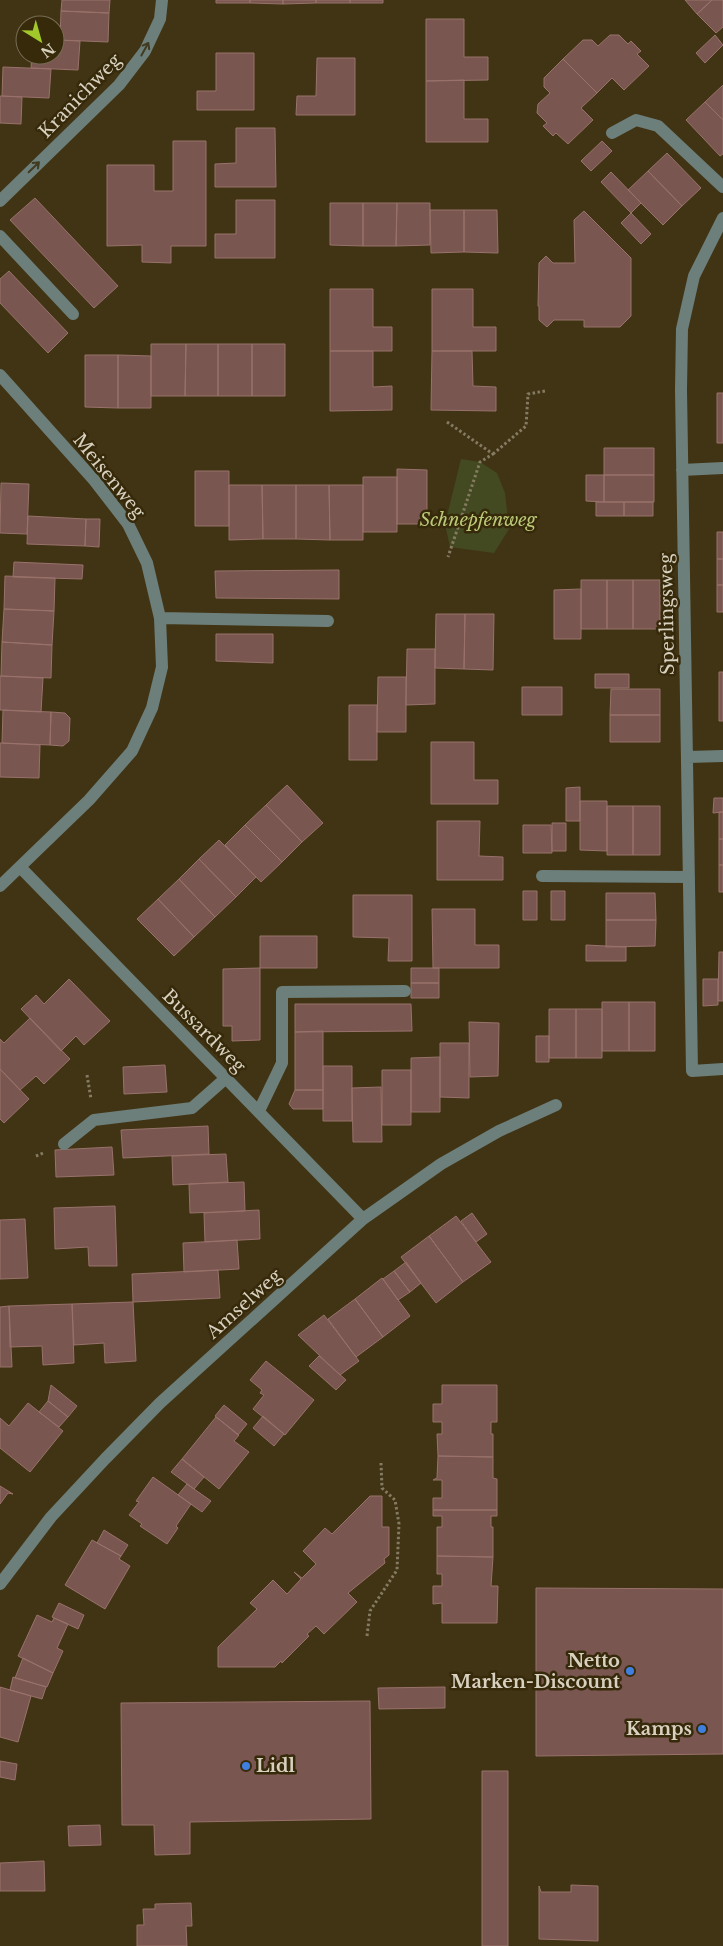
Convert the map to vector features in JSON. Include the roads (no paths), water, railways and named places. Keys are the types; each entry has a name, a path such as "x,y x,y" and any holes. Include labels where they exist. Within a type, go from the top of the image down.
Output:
{"street":[{"name":"Kranichweg","path":"0,202 119,85 145,51 160,19 162,0"},
{"path":"612,133 636,120 658,126 723,187"},
{"name":"Sperlingsweg","path":"723,218 694,276 682,329 681,390 692,1071 723,1069"},
{"path":"0,236 73,314"},
{"name":"Meisenweg","path":"0,375 94,480 128,524 147,563 160,618 162,667 152,708 132,751 89,800 0,886"},
{"path":"682,470 723,468"},
{"path":"160,618 328,621"},
{"path":"688,757 723,756"},
{"name":"Bussardweg","path":"20,867 363,1219"},
{"path":"542,876 689,877"},
{"path":"259,1111 282,1063 282,992 405,991"},
{"path":"64,1144 94,1120 192,1108 226,1078"},
{"name":"Amselweg","path":"0,1584 51,1517 160,1403 363,1219 441,1164 499,1131 556,1105"}],"place":[{"name":"Netto Marken-Discount","path":"630,1671"},
{"name":"Kamps","path":"702,1729"},
{"name":"Lidl","path":"246,1766"}],"park label":[{"name":"Schnepfenweg","path":"478,520"}]}
